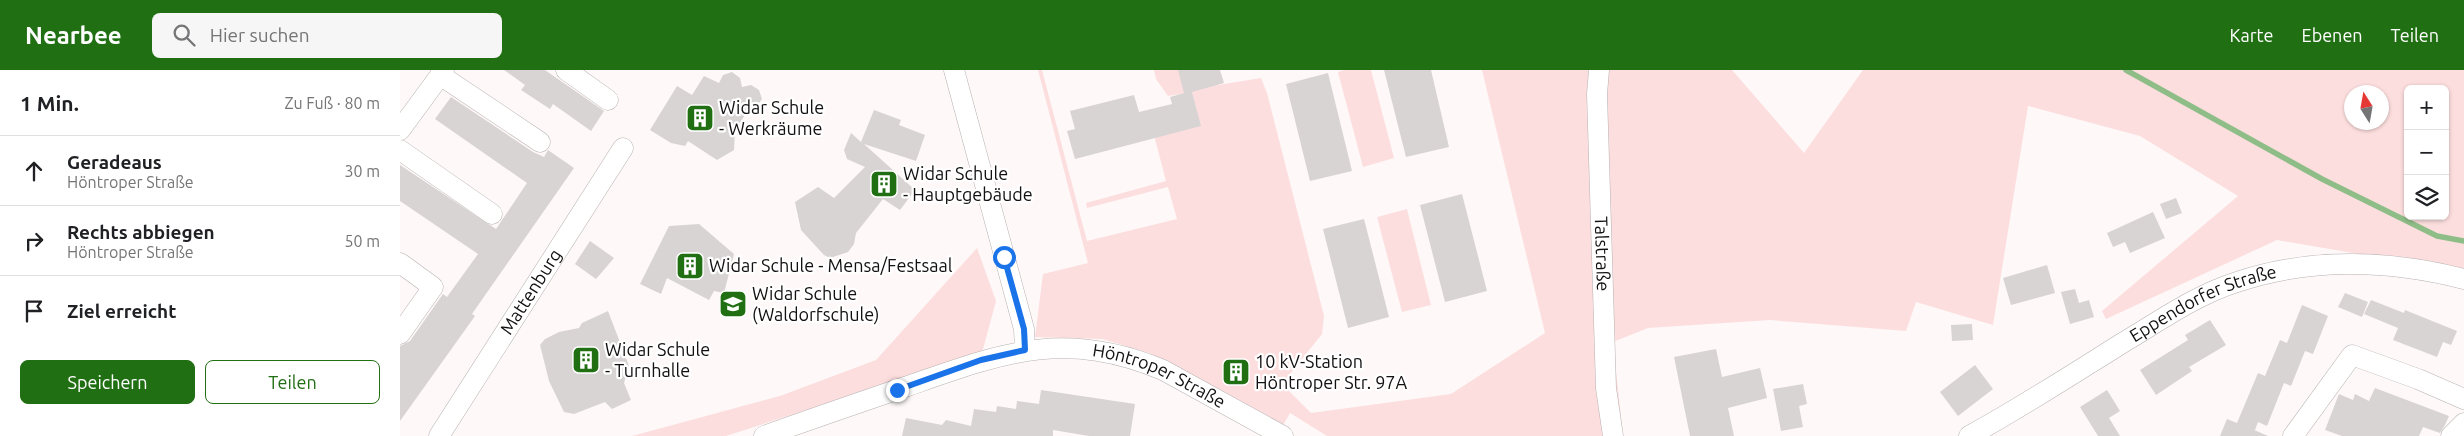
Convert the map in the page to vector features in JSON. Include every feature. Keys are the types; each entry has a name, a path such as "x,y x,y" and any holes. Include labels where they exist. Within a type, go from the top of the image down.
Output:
{"street":[{"path":"566,70 608,100"},
{"path":"954,70 1024,329 1025,350"},
{"name":"Talstraße","path":"1599,70 1597,94 1606,388 1613,436"},
{"path":"400,130 442,73 540,142"},
{"name":"Mattenburg","path":"439,436 624,148"},
{"path":"400,150 492,214"},
{"path":"400,263 433,287 400,334"},
{"name":"Eppendorfer Straße","path":"1969,436 2178,309 2236,282 2303,266 2339,263 2376,264 2415,269 2464,279"},
{"name":"Höntroper Straße","path":"764,436 981,360 1025,350 1081,348 1097,350 1144,362 1163,370 1283,436"},
{"path":"2293,436 2352,355 2410,375 2464,399"},
{"path":"2450,436 2464,423"}],"shaded area":[{"path":"1038,70 1042,70 1087,241 1177,219 1168,187 1087,208 1086,203 1166,181 1151,124 1200,126 1192,92 1168,96 1156,79 1154,70 1215,70 1218,85 1261,78 1267,93 1324,316 1322,334 1282,384 1311,413 1451,394 1545,333 1482,70 1732,70 1804,153 1863,70 2464,70 2464,272 2277,240 2106,319 2102,311 2238,196 2140,136 2028,106 1993,325 1916,302 1906,331 1770,320 1648,328 1613,342 1623,436 1327,436 1290,413 1281,429 1150,353 1102,339 1035,337 1043,274 1088,263"},
{"path":"1344,70 1371,70 1394,158 1363,167 1338,72"},
{"path":"1407,209 1431,305 1402,312 1377,217"},
{"path":"977,248 996,301 982,353 726,436 632,436 780,396 876,360"}],"building":[{"path":"504,70 545,70 604,111 591,131 553,104 550,109 521,90 525,85"},
{"path":"1178,70 1220,70 1224,83 1192,92 1201,126 1075,159 1067,131 1075,129 1070,111 1134,95 1139,112 1172,104 1170,97 1184,93"},
{"path":"1384,70 1431,70 1449,147 1406,157"},
{"name":"Widar Schule - Werkräume","path":"732,72 740,78 742,87 751,85 759,90 762,99 756,107 748,110 735,131 734,150 717,160 688,141 685,146 671,143 650,130 677,86 692,95 704,76 719,83 723,75"},
{"path":"1328,73 1352,171 1310,181 1286,84"},
{"path":"451,97 533,152 544,157 548,150 574,168 472,314 475,316 400,421 400,346 410,341 443,294 447,297 478,254 400,201 400,165 496,229 527,183 435,119"},
{"name":"Widar Schule - Hauptgebäude","path":"874,110 901,120 899,125 925,135 916,161 864,144 915,190 900,210 883,199 856,233 854,244 848,252 830,258 824,255 801,230 795,202 818,187 834,198 865,167 847,159 844,150 851,133 861,142"},
{"path":"1462,194 1487,291 1445,302 1420,205"},
{"path":"2176,198 2182,213 2166,219 2160,204"},
{"path":"2153,212 2165,238 2130,253 2125,242 2113,247 2107,233"},
{"path":"1364,219 1389,317 1348,328 1323,229"},
{"name":"Widar Schule - Mensa/Festsaal","path":"699,224 734,254 724,293 714,291 709,300 667,278 661,294 640,284 669,226"},
{"path":"590,241 614,258 596,279 575,264"},
{"path":"2047,265 2055,293 2011,305 2003,278"},
{"path":"2075,289 2079,303 2089,300 2094,317 2070,324 2061,292"},
{"path":"2345,293 2368,302 2362,317 2338,307"},
{"path":"2371,300 2404,313 2405,310 2457,331 2451,345 2443,342 2437,357 2393,340 2398,328 2364,314"},
{"path":"2302,305 2328,316 2313,354 2305,351 2291,386 2284,383 2267,426 2258,422 2255,430 2252,429 2268,436 2220,436 2227,419 2237,423 2258,373 2265,376 2280,340 2287,343"},
{"name":"Widar Schule - Turnhalle","path":"608,311 629,366 624,383 631,400 612,409 605,402 574,414 564,412 549,381 540,345 545,339 559,332 579,328 582,323"},
{"path":"2210,320 2226,345 2189,367 2192,371 2156,395 2140,370 2188,340 2185,335"},
{"path":"1972,324 1973,340 1952,341 1951,325"},
{"path":"1716,349 1722,377 1760,368 1767,398 1728,408 1734,436 1690,436 1674,357"},
{"path":"1975,365 1993,389 1958,416 1940,392"},
{"path":"1803,384 1807,404 1799,406 1803,427 1781,431 1773,389"},
{"path":"2375,388 2449,416 2445,425 2440,433 2423,427 2419,436 2342,436 2325,430 2339,394 2353,400 2355,394 2369,401"},
{"path":"1041,390 1135,404 1130,436 1089,436 1053,430 1053,436 902,436 906,418 942,425 946,420 971,426 974,409 996,412 997,406 1016,409 1017,401 1039,404"},
{"path":"2107,390 2120,411 2109,418 2120,436 2098,436 2080,407"}],"waterway":[{"path":"2126,70 2322,179 2437,236 2464,241"}],"place":[{"name":"Widar Schule - Werkräume","path":"700,118"},
{"name":"Widar Schule - Hauptgebäude","path":"884,184"},
{"name":"Widar Schule - Mensa/Festsaal","path":"690,266"},
{"name":"Widar Schule (Waldorfschule)","path":"733,304"},
{"name":"Widar Schule - Turnhalle","path":"586,360"},
{"name":"10 kV-Station Höntroper Str. 97A","path":"1236,372"}],"route":[{"path":"897,390 981,360 1025,350 1024,329 1004,257"}]}
